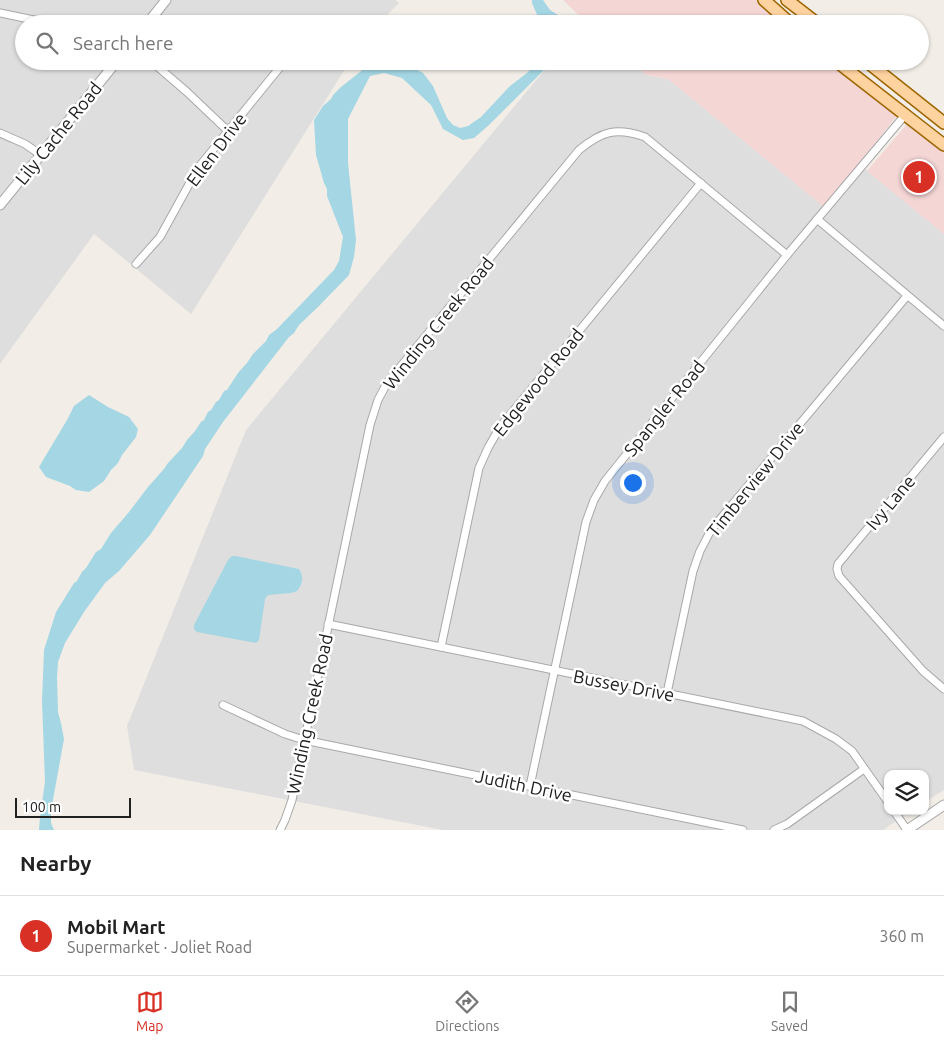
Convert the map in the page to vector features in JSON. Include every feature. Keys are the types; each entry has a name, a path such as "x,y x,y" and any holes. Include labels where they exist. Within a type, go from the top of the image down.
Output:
{"main road":[{"path":"764,0 781,15"},
{"path":"787,0 806,15"},
{"path":"848,70 944,145"},
{"path":"878,70 944,122"}],"street":[{"path":"154,15 166,0"},
{"path":"0,13 15,16"},
{"name":"Lily Cache Road","path":"0,205 110,70"},
{"path":"162,70 188,92 228,131"},
{"name":"Ellen Drive","path":"136,264 160,237 198,168 278,70"},
{"name":"Spangler Road","path":"530,786 586,522 594,500 605,481 788,255 905,115"},
{"name":"Winding Creek Road","path":"280,830 292,800 370,424 378,400 387,383 578,150 591,140 604,134 618,131 631,132 645,137 788,255"},
{"path":"0,133 25,144 41,155"},
{"name":"Edgewood Road","path":"441,647 479,468 488,448 500,427 701,183"},
{"path":"818,220 944,326"},
{"name":"Timberview Drive","path":"667,694 693,571 700,551 711,530 907,296"},
{"name":"Ivy Lane","path":"944,437 838,564 837,569 839,576 845,584 923,671 944,689"},
{"name":"Bussey Drive","path":"328,624 803,721 836,739 852,751 884,797"},
{"name":"Judith Drive","path":"223,705 285,734 304,740 743,830"},
{"path":"774,830 787,824 864,770"},
{"path":"897,815 907,830 944,805"}],"shaded area":[{"path":"0,0 396,0 399,3 387,15 15,15 15,70 344,70 191,314 94,234 0,364"},
{"path":"563,0 771,0 790,15 579,15"},
{"path":"545,70 641,70 646,75 668,79 824,206 858,163 944,234 944,790 929,799 929,770 884,770 884,815 905,815 883,830 443,830 134,770 127,726 246,430"},
{"path":"641,70 859,70 905,106 824,207 668,79 646,75"},
{"path":"913,117 944,142 944,234 867,171"}],"water":[{"path":"532,0 543,0 550,10 558,15 537,15"},
{"path":"362,70 418,70 423,73 433,86 447,118 453,125 460,128 468,126 481,117 510,86 530,70 544,70 474,138 463,140 443,129 431,105 402,78 384,73 370,76 348,119 348,163 356,240 349,275 299,325 223,422 205,449 203,456 150,535 119,571 105,583 65,643 58,662 57,677 58,712 64,739 51,811 51,823 54,830 39,830 45,782 42,701 44,650 56,612 96,552 101,549 111,533 182,448 253,354 266,341 269,335 334,270 339,261 343,237 327,196 327,189 316,155 314,120 333,95"},
{"path":"89,395 129,417 138,429 136,437 104,481 89,492 76,490 46,477 39,467 74,406"},
{"path":"232,556 299,569 302,575 302,583 297,591 268,595 265,599 259,640 256,643 197,632 194,629 194,625 228,560"}],"place":[{"name":"Mobil Mart","path":"919,177"}]}
